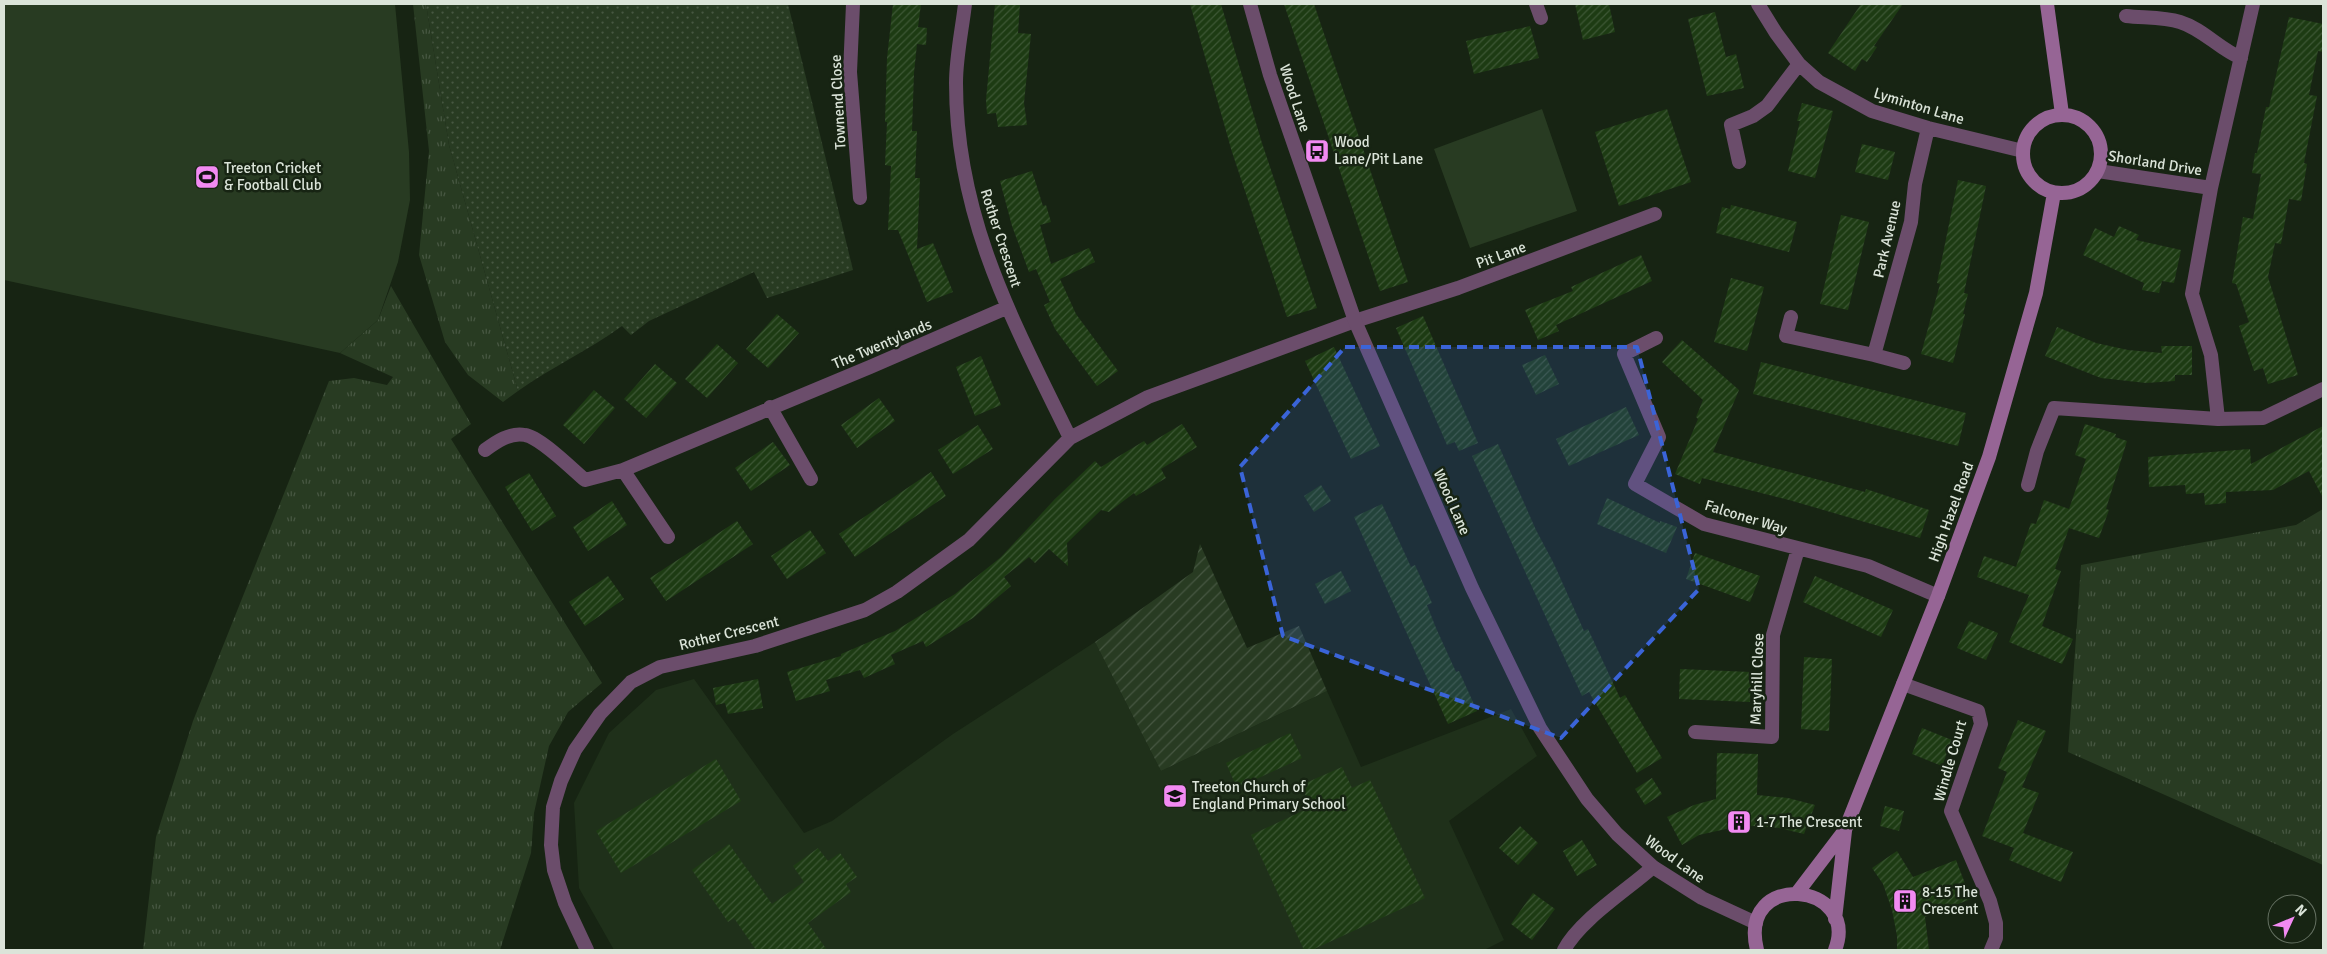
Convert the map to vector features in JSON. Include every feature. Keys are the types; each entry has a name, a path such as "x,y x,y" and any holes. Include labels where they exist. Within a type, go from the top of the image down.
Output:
{"main road":[{"path":"2047,4 2062,114"},
{"path":"2062,114 2075,117 2086,123 2096,133 2101,148 2098,171 2084,187 2066,194 2054,193 2035,184 2027,173 2023,150 2026,137 2040,122 2062,114"},
{"name":"High Hazel Road","path":"1835,950 1838,934 1835,919 1845,830 1938,596 1989,457 2036,293 2054,193"},
{"name":"High Hazel Road","path":"1797,893 1845,830"},
{"path":"1757,950 1754,937 1756,923 1762,910 1771,900 1784,894 1797,893 1809,895 1820,900 1835,919"}],"street":[{"name":"Townend Close","path":"853,4 850,72 860,198"},
{"name":"Rother Crescent","path":"965,4 956,82 965,180 979,235 1006,308 1070,438"},
{"name":"Wood Lane","path":"1250,4 1270,75 1356,321 1472,588 1540,728 1587,798 1617,834 1653,867 1702,898 1756,923"},
{"path":"1536,4 1541,18"},
{"name":"Lyminton Lane","path":"1758,4 1799,64 1819,82 1872,111 1928,128 2023,150"},
{"path":"2211,188 2253,4"},
{"path":"2126,16 2180,22 2212,39 2228,52 2241,58"},
{"path":"1739,162 1731,125 1753,116 1767,106 1799,64"},
{"name":"Park Avenue","path":"1874,355 1911,222 1915,184 1928,128"},
{"name":"Shorland Drive","path":"2098,171 2211,188 2192,294 2211,355 2218,419"},
{"name":"Pit Lane","path":"1356,321 1458,288 1655,214"},
{"name":"The Twentylands","path":"486,450 500,438 525,435 542,444 585,480 623,470 1006,308"},
{"path":"1791,317 1786,336 1904,363"},
{"name":"Rother Crescent","path":"587,950 565,904 554,870 551,845 553,807 561,781 575,750 600,714 631,682 660,667 755,646 865,610 897,592 969,540 1070,438 1156,394 1356,321"},
{"name":"Falconer Way","path":"1656,338 1624,354 1660,437 1635,484 1704,524 1868,566 1938,596"},
{"path":"2028,485 2037,451 2054,408 2218,419 2263,418 2323,389"},
{"path":"770,408 811,479"},
{"path":"623,470 668,537"},
{"name":"Maryhill Close","path":"1695,732 1772,737 1773,635 1798,549"},
{"name":"Windle Court","path":"1903,684 1978,711 1981,724 1951,811 1990,902 1996,923 1996,938 1991,950"},
{"path":"1564,950 1569,940 1583,924 1653,867"}],"highlighted area":[{"path":"1345,347 1637,347 1699,589 1561,738 1283,636 1240,467"}],"shaded area":[{"name":"Treeton Church of England Primary School","path":"1095,642 1161,771 1327,691 1361,767 1511,709 1537,756 1449,821 1504,940 1484,950 614,950 579,888 574,803 609,733 656,690 694,679 804,833 832,821 953,734"}],"green space":[{"name":"Treeton Cricket & Football Club","path":"4,4 395,4 409,152 410,200 398,262 378,320 340,353 4,280"},
{"path":"413,4 426,4 449,145 518,391 503,402 468,375 445,342 419,255 429,151"},
{"path":"426,4 788,4 853,270 767,298 754,272 649,321 631,335 622,326 518,391 449,145"},
{"path":"1542,109 1577,211 1470,248 1434,149"},
{"path":"391,286 471,424 451,439 602,683 568,712 549,746 534,813 531,853 500,950 143,950 156,837 193,721 329,381 354,378 387,385 393,377 340,353 378,320"},
{"path":"2323,509 2323,865 2068,752 2081,565 2296,525"},
{"path":"1200,544 1247,648 1299,626 1327,691 1161,771 1095,642 1193,572"}],"building":[{"path":"893,4 921,4 918,27 927,28 926,45 917,44 914,73 912,131 917,131 915,178 920,178 917,249 933,243 953,292 927,302 898,230 888,230 891,166 885,165 887,122 885,122 887,58"},
{"path":"995,4 1020,4 1018,33 1031,34 1024,103 1027,125 998,127 996,113 987,114 986,100"},
{"path":"1190,4 1221,4 1261,140 1317,308 1287,317 1232,152"},
{"path":"1284,4 1314,4 1408,282 1380,291"},
{"path":"1575,4 1609,4 1615,32 1583,40"},
{"path":"1861,4 1903,4 1874,46 1877,47 1867,62 1862,59 1855,71 1828,53"},
{"path":"1715,12 1726,57 1736,54 1744,88 1707,96 1688,19"},
{"path":"2289,17 2323,24 2323,52 2318,51 2309,95 2317,96 2304,163 2307,164 2301,201 2289,199 2281,244 2275,243 2268,277 2298,375 2268,384 2263,368 2254,371 2239,326 2249,322 2236,284 2232,283 2243,217 2253,219 2261,174 2252,173 2255,153 2257,153 2266,107 2269,107"},
{"path":"1530,26 1539,58 1474,74 1466,41"},
{"path":"1802,103 1833,111 1815,178 1788,171 1800,121 1797,121"},
{"path":"1667,109 1691,182 1619,206 1595,132"},
{"path":"1862,144 1895,152 1888,180 1855,172"},
{"path":"1032,171 1043,206 1046,205 1051,222 1040,225 1051,264 1089,248 1095,262 1060,279 1076,314 1118,371 1097,386 1055,329 1044,305 1050,302 1036,269 1029,272 1012,226 1000,181"},
{"path":"1958,180 1986,186 1964,293 1968,294 1963,314 1965,314 1953,363 1921,354 1940,284 1937,283"},
{"path":"1731,205 1797,222 1789,252 1716,233 1722,207 1730,209"},
{"path":"1841,215 1869,222 1848,310 1820,304"},
{"path":"2119,226 2139,235 2136,240 2181,250 2174,283 2162,281 2159,293 2142,290 2144,283 2083,255 2095,228 2114,237"},
{"path":"1641,255 1652,281 1556,325 1559,331 1538,340 1525,310 1573,291 1571,287"},
{"path":"1731,278 1764,287 1747,351 1714,342"},
{"path":"777,314 799,333 768,368 746,349"},
{"path":"1423,316 1478,443 1459,451 1455,442 1447,445 1396,328"},
{"path":"2057,327 2096,343 2128,350 2162,353 2161,346 2192,346 2192,375 2175,375 2175,381 2146,383 2101,378 2045,356"},
{"path":"1682,340 1739,390 1713,452 1865,492 1866,489 1929,510 1920,538 1789,500 1702,478 1700,484 1675,474 1698,419 1696,417 1703,400 1662,362"},
{"path":"717,344 738,363 707,398 685,379"},
{"path":"1334,347 1380,446 1351,459 1305,361"},
{"path":"1545,355 1559,384 1536,395 1522,365"},
{"path":"981,356 1001,405 975,416 956,367"},
{"path":"1761,362 1966,413 1958,446 1753,394"},
{"path":"655,364 677,383 646,418 624,399"},
{"path":"594,390 615,408 584,444 563,425"},
{"path":"879,398 895,421 857,448 841,425"},
{"path":"1626,407 1639,435 1569,466 1556,439"},
{"path":"1182,424 1197,447 1161,469 1166,478 1136,496 1134,493 1109,512 1101,510 1067,543 1068,566 1049,549 1035,563 1029,557 1004,577 1011,586 973,618 926,647 923,641 891,655 895,664 864,678 860,670 826,680 830,691 796,701 787,672 841,656 841,654 895,631 955,594 1001,557 1055,499 1095,461 1101,467 1144,441 1147,445"},
{"path":"2085,424 2116,434 2115,437 2127,441 2106,509 2109,510 2099,538 2069,528 2055,569 2061,571 2042,626 2073,639 2062,664 2009,642 2029,595 1977,577 1984,556 2016,567 2031,523 2036,524 2044,500 2069,509 2086,459 2075,455"},
{"path":"978,425 993,449 953,474 938,450"},
{"path":"2323,426 2323,498 2309,471 2273,490 2226,492 2226,503 2205,505 2204,493 2186,494 2185,485 2149,487 2148,457 2250,449 2251,464"},
{"path":"773,442 790,465 751,491 735,468"},
{"path":"1498,444 1584,631 1588,629 1620,698 1625,695 1662,758 1637,773 1589,692 1582,696 1472,456"},
{"path":"931,472 946,496 855,557 839,534"},
{"path":"529,473 556,516 532,531 505,487"},
{"path":"1321,485 1331,501 1314,512 1304,496"},
{"path":"1607,498 1660,523 1660,521 1677,527 1666,553 1597,524"},
{"path":"612,501 627,525 588,551 573,527"},
{"path":"1382,504 1411,567 1415,565 1432,603 1427,605 1436,628 1456,672 1459,671 1477,711 1448,724 1354,517"},
{"path":"737,521 753,544 666,601 650,578"},
{"path":"810,530 826,553 787,579 771,556"},
{"path":"1695,553 1760,576 1750,602 1686,579"},
{"path":"1341,571 1351,591 1325,604 1315,584"},
{"path":"608,576 624,599 585,626 569,602"},
{"path":"1815,576 1893,610 1881,637 1803,602"},
{"path":"1969,621 1998,633 1986,660 1957,648"},
{"path":"1804,657 1832,659 1829,731 1801,729"},
{"path":"1680,669 1751,672 1750,702 1679,699"},
{"path":"758,679 763,708 728,714 725,703 716,705 713,688"},
{"path":"2018,720 2046,731 2022,787 2039,793 2023,833 2073,852 2061,882 2009,860 2014,848 1982,836 2007,772 1998,768"},
{"path":"1922,728 1952,740 1942,766 1912,754"},
{"path":"1290,733 1302,758 1237,788 1226,763"},
{"name":"1-7 The Crescent","path":"1717,753 1758,754 1757,795 1788,798 1815,805 1804,834 1779,828 1753,826 1699,835 1682,845 1667,817 1694,805 1716,799"},
{"path":"716,759 741,801 621,873 596,831"},
{"path":"1342,767 1352,788 1370,780 1425,898 1312,950 1304,950 1251,835 1311,807 1301,785"},
{"path":"1652,778 1662,794 1645,805 1635,789"},
{"path":"1885,806 1904,811 1899,831 1880,826"},
{"path":"1520,826 1538,843 1518,865 1499,848"},
{"path":"1582,840 1597,865 1577,876 1563,851"},
{"path":"729,844 772,904 804,882 793,866 818,848 828,861 840,853 857,877 846,884 851,892 808,923 827,950 756,950 734,918 728,922 692,870"},
{"path":"1897,851 1913,877 1956,860 1971,899 1925,917 1929,950 1897,950 1897,936 1892,910 1883,884 1872,868"},
{"path":"1533,893 1555,909 1532,940 1511,924"}],"place":[{"name":"Wood Lane/Pit Lane","path":"1317,151"},
{"name":"Treeton Cricket & Football Club","path":"207,177"},
{"name":"Treeton Church of England Primary School","path":"1175,796"},
{"name":"1-7 The Crescent","path":"1739,822"},
{"name":"8-15 The Crescent","path":"1905,901"}]}
